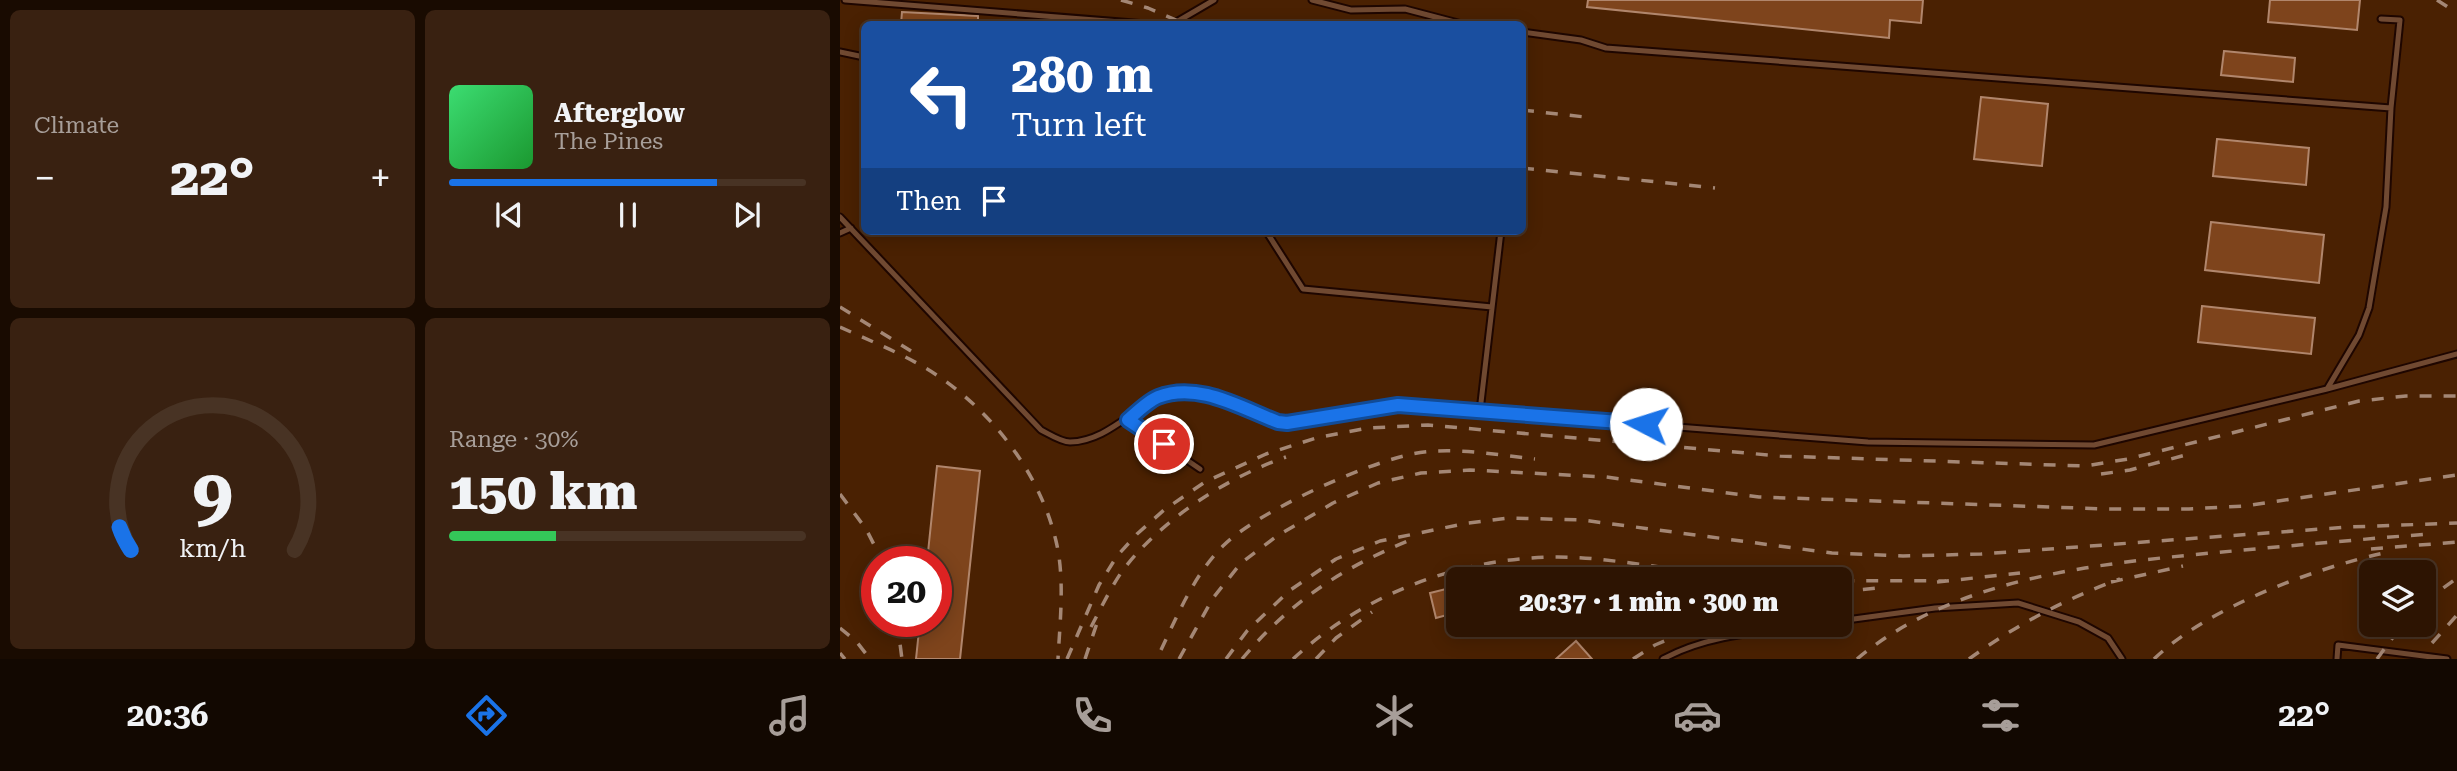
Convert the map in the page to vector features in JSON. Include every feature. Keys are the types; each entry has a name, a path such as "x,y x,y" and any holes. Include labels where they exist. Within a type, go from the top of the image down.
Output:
{"lane":[{"path":"845,0 1108,21"},
{"path":"1177,21 1214,0"},
{"path":"1312,0 1351,10 1405,9 1451,21"},
{"path":"2327,389 2359,335 2369,308 2386,207 2391,107 2400,20 2381,19"},
{"path":"1526,34 1581,40 1606,48 1646,52 2391,107"},
{"path":"840,52 861,56"},
{"path":"840,217 1041,430 1068,442 1093,437 1128,420 1157,397 1176,393 1201,393 1287,423 1398,405 1868,442 2094,445 2327,389 2457,354"},
{"path":"840,233 851,228"},
{"path":"1269,235 1303,289 1492,307"},
{"path":"1480,411 1501,235"},
{"path":"1128,420 1200,469"},
{"path":"1852,619 1935,608 2018,603 2045,609 2089,627 2108,638 2122,659"},
{"path":"1663,659 1687,646 1727,637"},
{"path":"2337,659 2338,645 2447,659"}],"shaded area":[{"path":"840,0 2457,0 2457,659 840,659"}],"building":[{"path":"1588,0 1923,0 1921,23 1890,20 1889,38 1587,7"},
{"path":"2270,0 2360,0 2357,30 2268,22"},
{"path":"902,12 978,16 978,21 901,21"},
{"path":"2224,51 2295,58 2293,82 2221,75"},
{"path":"1981,97 2048,104 2042,166 1974,159"},
{"path":"2217,139 2309,148 2306,185 2213,176"},
{"path":"2211,222 2324,235 2319,283 2205,270"},
{"path":"2202,306 2315,318 2311,354 2198,342"},
{"path":"937,466 980,471 960,659 916,659 918,637 952,637 952,546 929,546"},
{"path":"1446,589 1446,615 1436,618 1430,593"},
{"path":"1576,641 1592,659 1556,659"}],"railway":[{"path":"1121,0 1178,21"},
{"path":"2437,0 2457,13"},
{"path":"1526,110 1585,117"},
{"path":"1526,168 1715,188"},
{"path":"840,307 911,351"},
{"path":"840,327 902,355 945,381 988,419 1007,440 1023,464 1048,514 1059,555 1061,600 1058,659"},
{"path":"1067,659 1099,585 1117,556 1164,510 1205,482 1266,454 1316,438 1368,428 1428,425 1780,456 2085,466 2128,459 2359,401 2406,396 2457,396"},
{"path":"1161,650 1188,594 1214,556 1240,532 1286,504 1341,478 1412,454 1458,451 1535,459"},
{"path":"2101,474 2130,470 2193,453"},
{"path":"1091,627 1123,570 1156,534 1218,489 1286,457"},
{"path":"1179,659 1213,598 1241,563 1277,536 1333,503 1378,483 1421,473 1470,470 1606,477 1759,497 2108,509 2244,506 2457,475"},
{"path":"840,494 866,529 875,546"},
{"path":"1226,659 1247,631 1289,591 1336,559 1380,541 1468,523 1509,518 1582,520 1832,553 1903,556 1981,554 2349,527 2457,523"},
{"path":"1857,659 1897,630 1941,608 1987,591 2036,578 2135,561 2429,534"},
{"path":"1242,659 1297,604 1360,563 1408,541"},
{"path":"2371,549 2457,542"},
{"path":"2154,659 2176,640 2231,607 2325,569 2384,553"},
{"path":"1293,659 1325,633 1395,592 1473,566 1514,560 1555,557 1596,559 1773,579 1946,581"},
{"path":"2111,582 2183,566"},
{"path":"1937,582 2020,573"},
{"path":"2436,593 2457,578"},
{"path":"1969,659 2042,614 2120,579"},
{"path":"1852,591 1878,588"},
{"path":"1316,659 1336,638 1372,612"},
{"path":"2432,643 2457,615"},
{"path":"1085,659 1098,620"},
{"path":"840,628 856,641 870,659"},
{"path":"899,637 902,659"},
{"path":"1633,659 1674,637"},
{"path":"2377,659 2393,637"},
{"path":"840,653 845,659"}],"route":[{"path":"1164,444 1128,420 1157,397 1176,393 1201,393 1287,423 1398,405 1646,424"}]}
